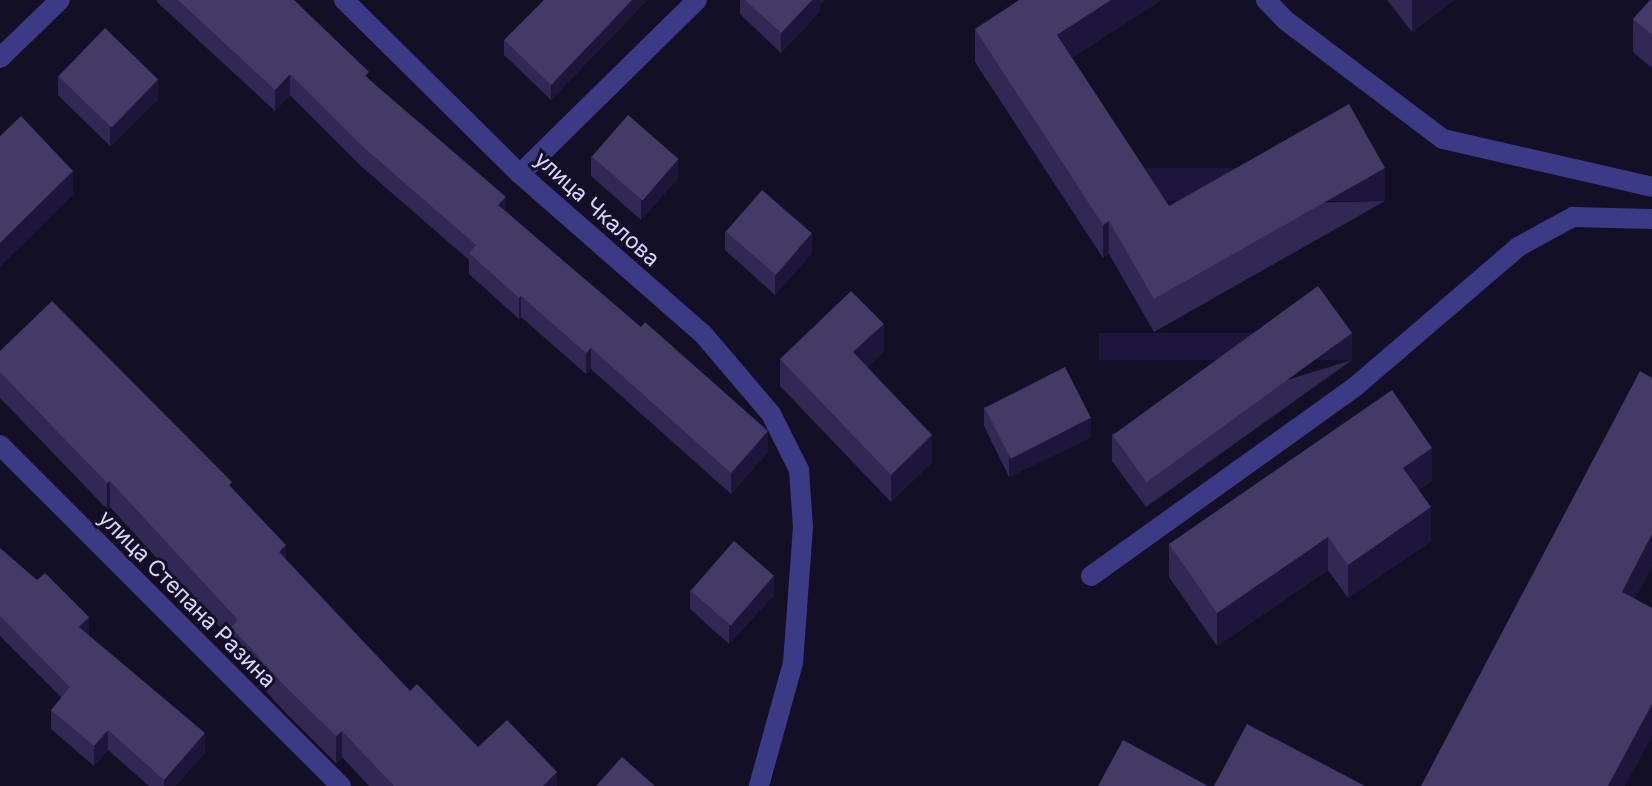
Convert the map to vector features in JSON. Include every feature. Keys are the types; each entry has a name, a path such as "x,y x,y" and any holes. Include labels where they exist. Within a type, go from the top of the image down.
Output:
{"street":[{"path":"0,58 60,0"},
{"name":"улица Чкалова","path":"344,0 520,174 703,334 771,414 799,470 803,527 793,663 759,786"},
{"path":"520,174 697,0"},
{"path":"1266,0 1285,20 1443,139 1652,187"},
{"path":"1091,576 1356,386 1518,247 1573,217 1652,219"},
{"name":"улица Степана Разина","path":"0,445 341,786"}],"building":[{"path":"178,0 294,0 369,72 365,76 506,197 498,205 641,327 645,322 768,431 731,473 591,348 586,353 469,253 476,245 361,145 290,74 275,90"},
{"path":"544,0 632,0 551,85 504,40"},
{"path":"745,0 812,0 781,33"},
{"path":"1019,0 1111,0 1057,35 1169,206 1349,104 1385,168 1154,299 1109,221 1103,225 975,29"},
{"path":"1652,0 1652,35 1633,19"},
{"path":"105,28 158,79 112,128 58,76"},
{"path":"628,115 679,159 642,200 592,157"},
{"path":"21,116 73,171 0,243 0,136"},
{"path":"762,190 812,233 776,275 726,232"},
{"path":"1318,286 1352,333 1147,482 1113,435"},
{"path":"851,291 884,324 853,352 932,435 891,475 780,359"},
{"path":"52,301 232,482 229,485 286,545 279,552 410,691 417,684 478,747 507,720 557,772 543,786 394,786 342,731 336,736 231,627 238,620 110,481 107,483 0,372 0,351"},
{"path":"1065,367 1091,418 1011,459 985,408"},
{"path":"1640,371 1652,378 1652,534 1622,592 1652,608 1652,704 1608,786 1421,786"},
{"path":"1392,390 1432,448 1403,468 1431,507 1348,565 1328,537 1217,613 1169,544"},
{"path":"734,541 774,576 731,626 691,591"},
{"path":"0,548 37,580 45,573 89,617 79,627 205,733 164,780 108,730 94,746 51,710 70,687 0,616"},
{"path":"1247,724 1365,786 1214,786"},
{"path":"1123,740 1208,786 1098,786"},
{"path":"622,757 655,786 596,786"}]}
